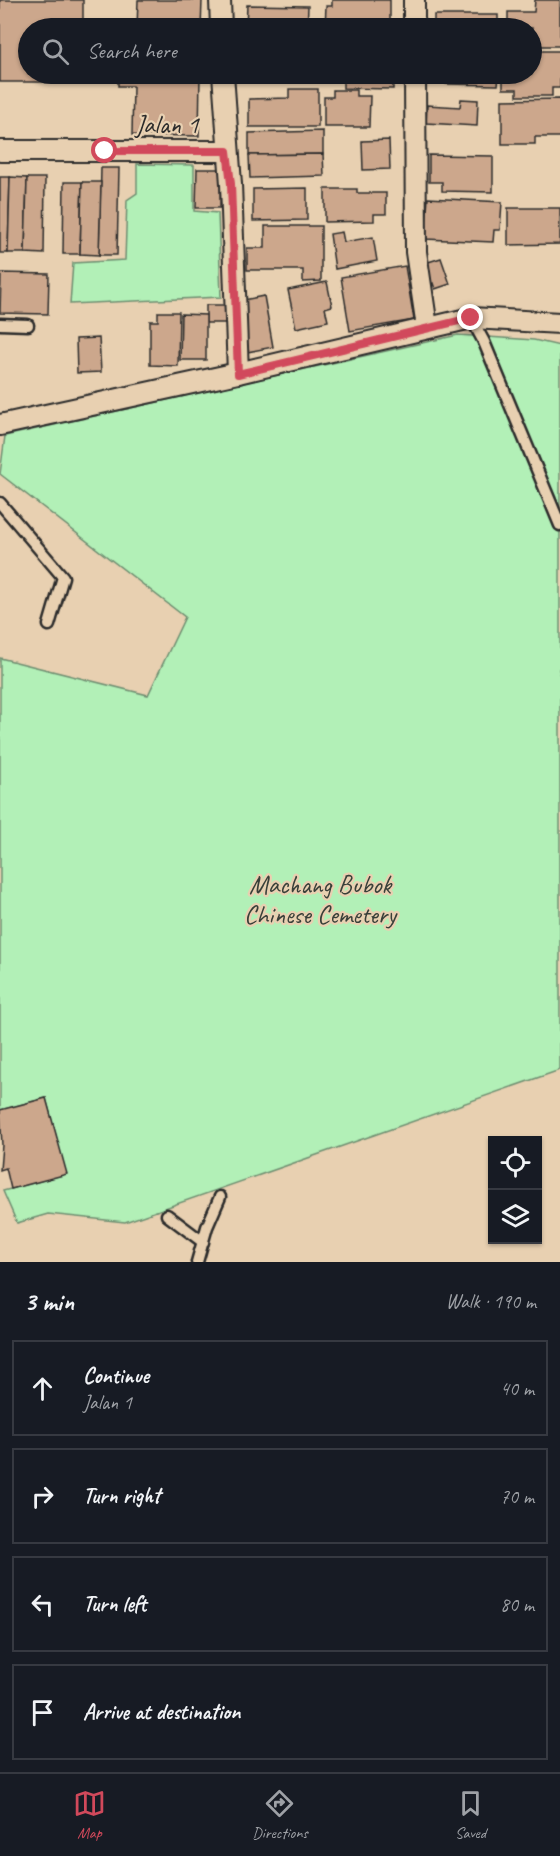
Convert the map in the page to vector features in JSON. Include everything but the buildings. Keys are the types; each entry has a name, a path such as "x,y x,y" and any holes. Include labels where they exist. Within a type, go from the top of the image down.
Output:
{"street":[{"path":"220,0 221,18"},
{"path":"414,0 414,18"},
{"path":"224,84 231,184 238,374"},
{"path":"415,84 416,252 428,327"},
{"name":"Jalan 1","path":"0,151 227,151"},
{"path":"0,425 238,374 471,318 560,323"}],"lane":[{"path":"471,318 484,342 560,525"},
{"path":"0,324 28,325"},
{"path":"0,503 63,577 49,625"},
{"path":"197,1262 220,1197"},
{"path":"167,1215 203,1242"}],"green space":[{"path":"137,164 194,165 194,211 218,213 221,297 70,304 73,263 125,260 127,200 137,193"},
{"name":"Machang Bubok Chinese Cemetery","path":"458,335 534,340 560,346 560,1070 125,1222 48,1214 17,1223 3,1191 66,1174 46,1098 0,1110 0,658 148,695 185,617 0,474 5,436"}],"route":[{"path":"105,151 227,151 231,184 238,374 471,318"}]}
